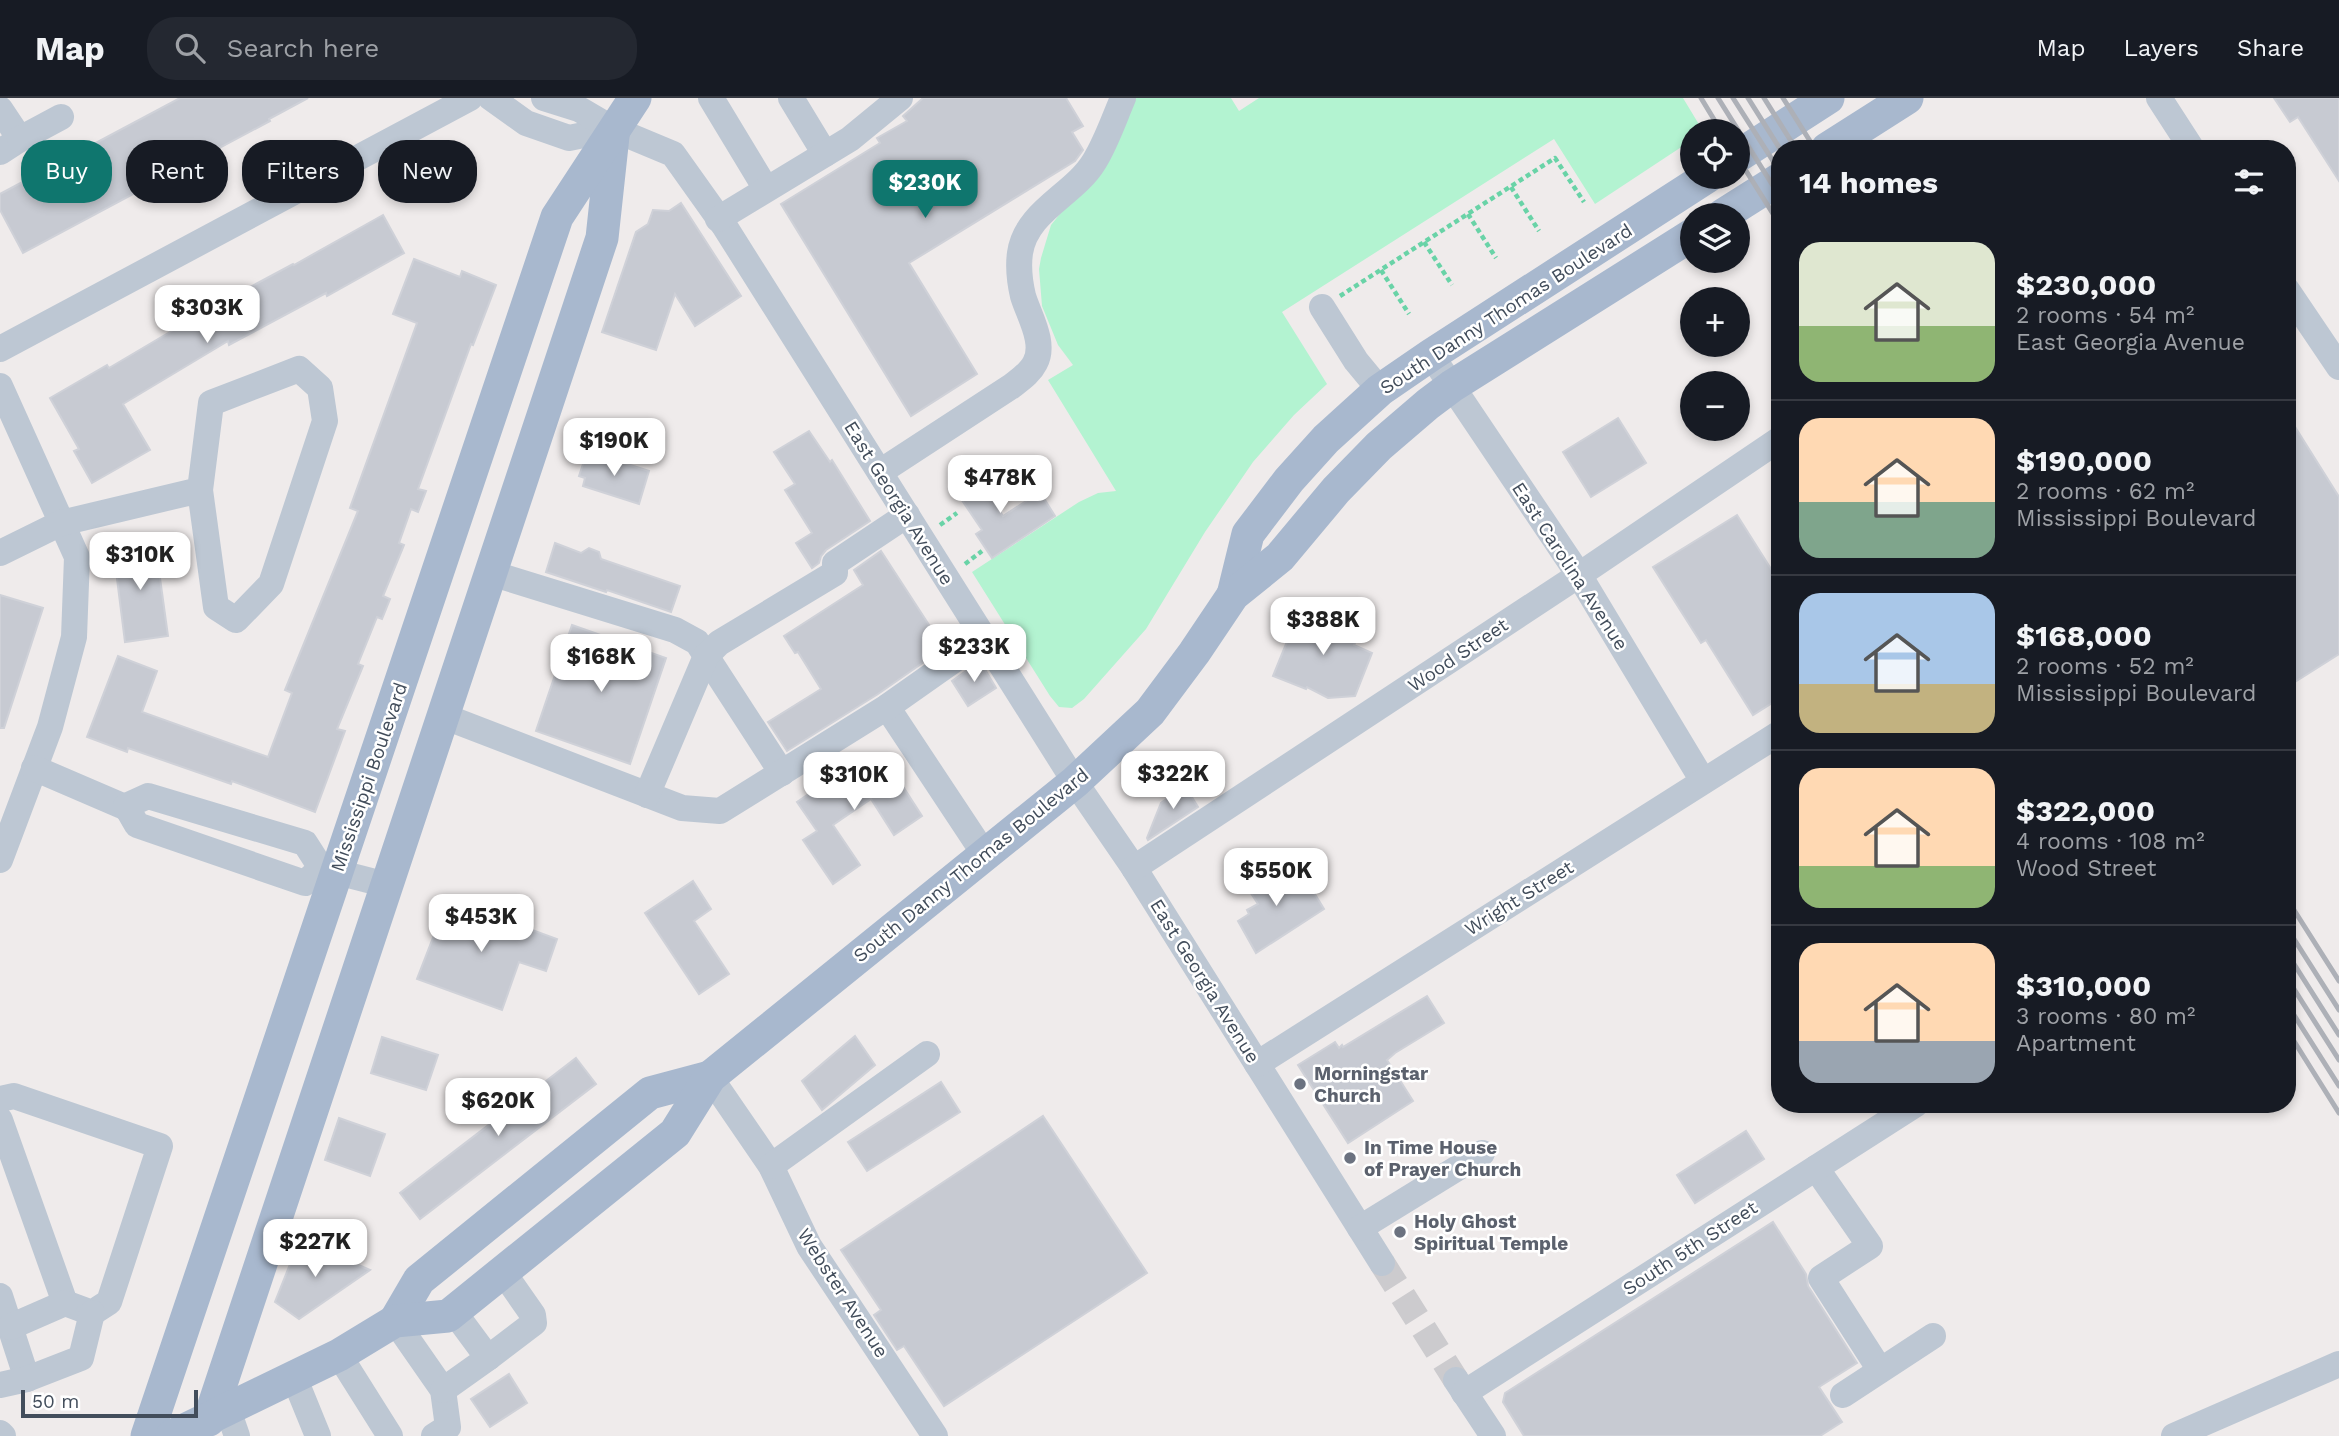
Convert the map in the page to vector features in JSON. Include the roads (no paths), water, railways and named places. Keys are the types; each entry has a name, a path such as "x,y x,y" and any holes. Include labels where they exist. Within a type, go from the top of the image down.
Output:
{"main road":[{"name":"Mississippi Boulevard","path":"147,1436 269,1069 329,870 413,648 557,217 635,98"},
{"path":"1750,148 1828,98"},
{"path":"1841,140 1907,98"},
{"name":"Mississippi Boulevard","path":"219,1426 321,1084 602,238 613,130"},
{"path":"1742,203 1771,185"},
{"name":"South Danny Thomas Boulevard","path":"1233,595 1248,534 1289,480 1326,439 1380,390 1688,189"},
{"name":"South Danny Thomas Boulevard","path":"172,1436 219,1426 294,1377 339,1355 395,1321 448,1316 454,1312 674,1133 710,1077 1075,782 1150,712 1233,595 1280,557 1336,490 1379,446 1452,386 1680,243"},
{"path":"413,648 460,665"},
{"path":"269,1069 321,1084"},
{"name":"South Danny Thomas Boulevard","path":"395,1321 419,1280 650,1093 710,1077"}],"street":[{"path":"0,349 470,98"},
{"path":"491,98 526,123 569,138 613,130"},
{"name":"East Georgia Avenue","path":"544,98 579,109 613,130 673,154 718,219 1075,782 1134,869 1382,1263"},
{"path":"711,98 766,189"},
{"path":"791,98 825,154"},
{"path":"718,219 850,139 900,98"},
{"path":"880,472 1003,392 1028,374 1037,361 1039,343 1023,294 1020,252 1028,231 1041,214 1094,164 1123,98"},
{"path":"2159,98 2186,140"},
{"path":"0,109 10,146 61,117"},
{"path":"2296,303 2339,367"},
{"path":"1322,307 1356,361 1380,390"},
{"name":"East Carolina Avenue","path":"1431,355 1579,575 1703,781"},
{"path":"299,369 320,388 325,421 271,584 236,620 216,607 200,490 211,403 299,369"},
{"path":"0,386 76,557 74,636 50,727 0,860"},
{"name":"Wood Street","path":"1134,869 1771,445"},
{"path":"0,553 61,523 200,490"},
{"path":"647,795 706,656 719,643 835,573 835,562 907,515"},
{"path":"491,573 675,630 697,642 782,772"},
{"path":"443,716 682,808 720,811 887,707 985,638"},
{"path":"887,707 985,855"},
{"name":"Wright Street","path":"1257,1064 1771,739"},
{"path":"34,768 128,808 137,825 305,883 329,870"},
{"path":"128,808 126,806 148,796 305,843 329,870 387,885"},
{"path":"771,1166 927,1054"},
{"name":"Webster Avenue","path":"710,1077 771,1166 809,1246 935,1436"},
{"path":"0,1099 14,1096 160,1146 109,1302 92,1313 81,1359 27,1379 0,1385"},
{"name":"South 5th Street","path":"1493,1436 1460,1386 1902,1113"},
{"path":"0,1120 7,1162 65,1303"},
{"path":"1360,1228 1482,1153"},
{"path":"1816,1168 1870,1246 1822,1278 1880,1370"},
{"path":"443,1390 534,1323 533,1315 503,1272"},
{"path":"0,1296 27,1379"},
{"path":"10,1326 65,1303 92,1313"},
{"path":"454,1312 488,1357"},
{"path":"395,1321 443,1390 448,1427 434,1436"},
{"path":"1843,1395 1933,1336"},
{"path":"339,1355 390,1436"},
{"path":"2174,1436 2339,1364"},
{"path":"294,1377 318,1436"}],"tunnel":[{"path":"1382,1263 1456,1380"}],"railway":[{"path":"1701,98 1714,119"},
{"path":"1718,98 1771,183"},
{"path":"1733,98 1771,158"},
{"path":"1748,98 1774,140"},
{"path":"1764,98 1790,140"},
{"path":"1783,98 1809,140"},
{"path":"1750,177 1771,211"},
{"path":"2296,913 2339,981"},
{"path":"2296,942 2339,1010"},
{"path":"2296,967 2339,1035"},
{"path":"2296,992 2339,1060"},
{"path":"2296,1018 2339,1086"},
{"path":"2296,1044 2339,1113"}],"place":[{"name":"Morningstar Church","path":"1300,1084"},
{"name":"In Time House of Prayer Church","path":"1350,1158"},
{"name":"Holy Ghost Spiritual Temple","path":"1400,1232"}]}
